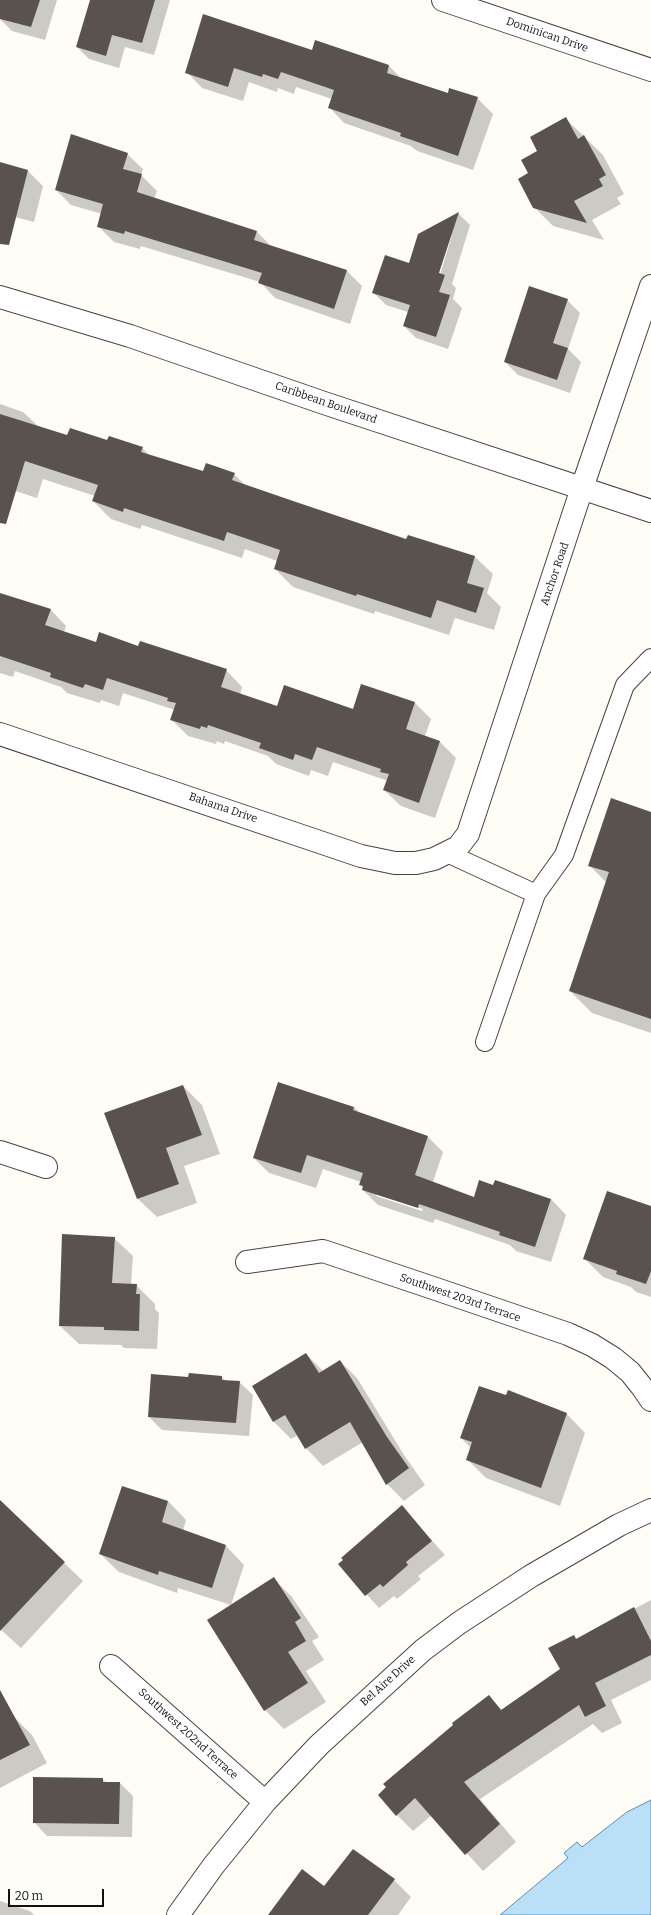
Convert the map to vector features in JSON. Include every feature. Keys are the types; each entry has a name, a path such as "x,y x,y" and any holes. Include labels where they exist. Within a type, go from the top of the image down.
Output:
{"street":[{"name":"Dominican Drive","path":"443,0 651,70"},
{"name":"Anchor Road","path":"447,853 458,847 468,834 582,488 651,286"},
{"name":"Caribbean Boulevard","path":"0,297 130,336 324,403 651,511"},
{"name":"Bahama Drive","path":"0,734 378,860 396,863 416,863 447,853"},
{"path":"0,1152 46,1167"},
{"name":"Southwest 203rd Terrace","path":"247,1262 323,1251 421,1284 592,1345 613,1358 630,1372 651,1400"},
{"name":"Bel Aire Drive","path":"178,1915 218,1859 265,1802 319,1745 423,1650 459,1623 531,1576 619,1525 651,1510"},
{"name":"Southwest 202nd Terrace","path":"111,1666 265,1802"}],"lane":[{"path":"485,1042 536,894 564,855 625,685 651,658"},
{"path":"447,853 536,894"}],"water":[{"path":"651,1800 651,1915 500,1915 568,1858 564,1853 577,1842 582,1847 627,1812"}],"building":[{"path":"0,0 40,0 31,27 0,19"},
{"path":"90,0 155,0 142,43 112,35 106,56 76,47"},
{"path":"203,14 312,50 315,40 389,65 387,73 448,93 449,88 478,97 458,156 400,136 401,133 328,108 334,90 281,72 278,79 263,74 262,77 234,68 228,87 185,73"},
{"path":"566,117 578,139 584,135 606,175 599,179 603,186 574,201 587,223 533,208 518,179 528,173 521,160 537,151 530,137"},
{"path":"71,134 128,153 123,169 142,174 137,192 257,231 254,240 347,270 334,309 258,283 262,273 125,231 124,234 97,227 103,204 55,190"},
{"path":"0,162 28,170 9,245 0,244"},
{"path":"459,212 439,273 445,275 439,292 450,295 436,337 403,326 410,305 372,293 385,255 409,263 418,234"},
{"path":"529,286 568,299 553,343 568,348 557,380 504,362"},
{"path":"0,414 67,435 70,428 107,440 109,436 143,447 141,452 203,471 206,463 235,473 232,480 406,539 408,535 475,556 467,583 484,588 476,613 437,600 431,618 357,594 356,596 274,569 280,550 227,532 224,541 124,508 123,512 92,501 98,485 25,461 6,524 0,523"},
{"path":"0,593 51,609 45,625 96,642 99,632 138,646 140,641 227,669 221,687 277,706 284,685 353,709 361,684 415,702 406,729 440,741 419,803 383,790 389,774 380,772 381,769 317,747 312,760 295,754 293,760 259,748 261,743 208,725 207,728 201,726 200,729 170,720 176,703 167,701 168,698 107,678 103,690 85,684 83,688 50,677 51,673 0,656"},
{"path":"611,798 651,812 651,1019 569,991 609,872 588,866"},
{"path":"278,1082 354,1107 353,1110 428,1136 415,1175 474,1197 479,1180 493,1185 495,1180 551,1199 535,1247 499,1235 500,1232 419,1204 418,1208 362,1190 363,1186 359,1185 363,1173 307,1155 301,1173 253,1158"},
{"path":"183,1085 202,1135 166,1148 179,1184 137,1199 104,1113"},
{"path":"607,1191 651,1206 651,1271 646,1284 616,1274 617,1271 583,1259"},
{"path":"62,1234 115,1237 112,1283 137,1284 136,1294 140,1294 139,1331 104,1330 104,1327 59,1326"},
{"path":"306,1353 319,1373 340,1360 387,1437 409,1468 386,1485 350,1422 305,1449 285,1415 273,1422 252,1386"},
{"path":"189,1373 222,1376 222,1380 240,1381 236,1423 148,1417 151,1374 188,1377"},
{"path":"479,1386 506,1395 508,1390 567,1413 541,1488 466,1460 472,1442 460,1438"},
{"path":"122,1486 168,1501 162,1522 226,1545 212,1588 159,1571 158,1575 99,1554"},
{"path":"0,1500 65,1562 0,1631"},
{"path":"402,1505 432,1541 406,1562 408,1565 383,1587 380,1584 365,1596 338,1564 343,1560 341,1558"},
{"path":"274,1577 301,1618 295,1622 306,1641 288,1652 308,1683 264,1711 207,1620"},
{"path":"634,1607 651,1641 651,1655 595,1683 606,1706 585,1717 579,1705 464,1782 500,1824 465,1855 415,1798 396,1816 378,1795 386,1787 383,1784 453,1725 452,1723 489,1695 501,1710 560,1669 548,1648 574,1635 576,1639"},
{"path":"0,1690 30,1745 0,1760"},
{"path":"33,1777 103,1778 103,1782 120,1782 119,1824 33,1823"},
{"path":"353,1849 395,1879 368,1915 268,1915 302,1869 324,1886"}]}
